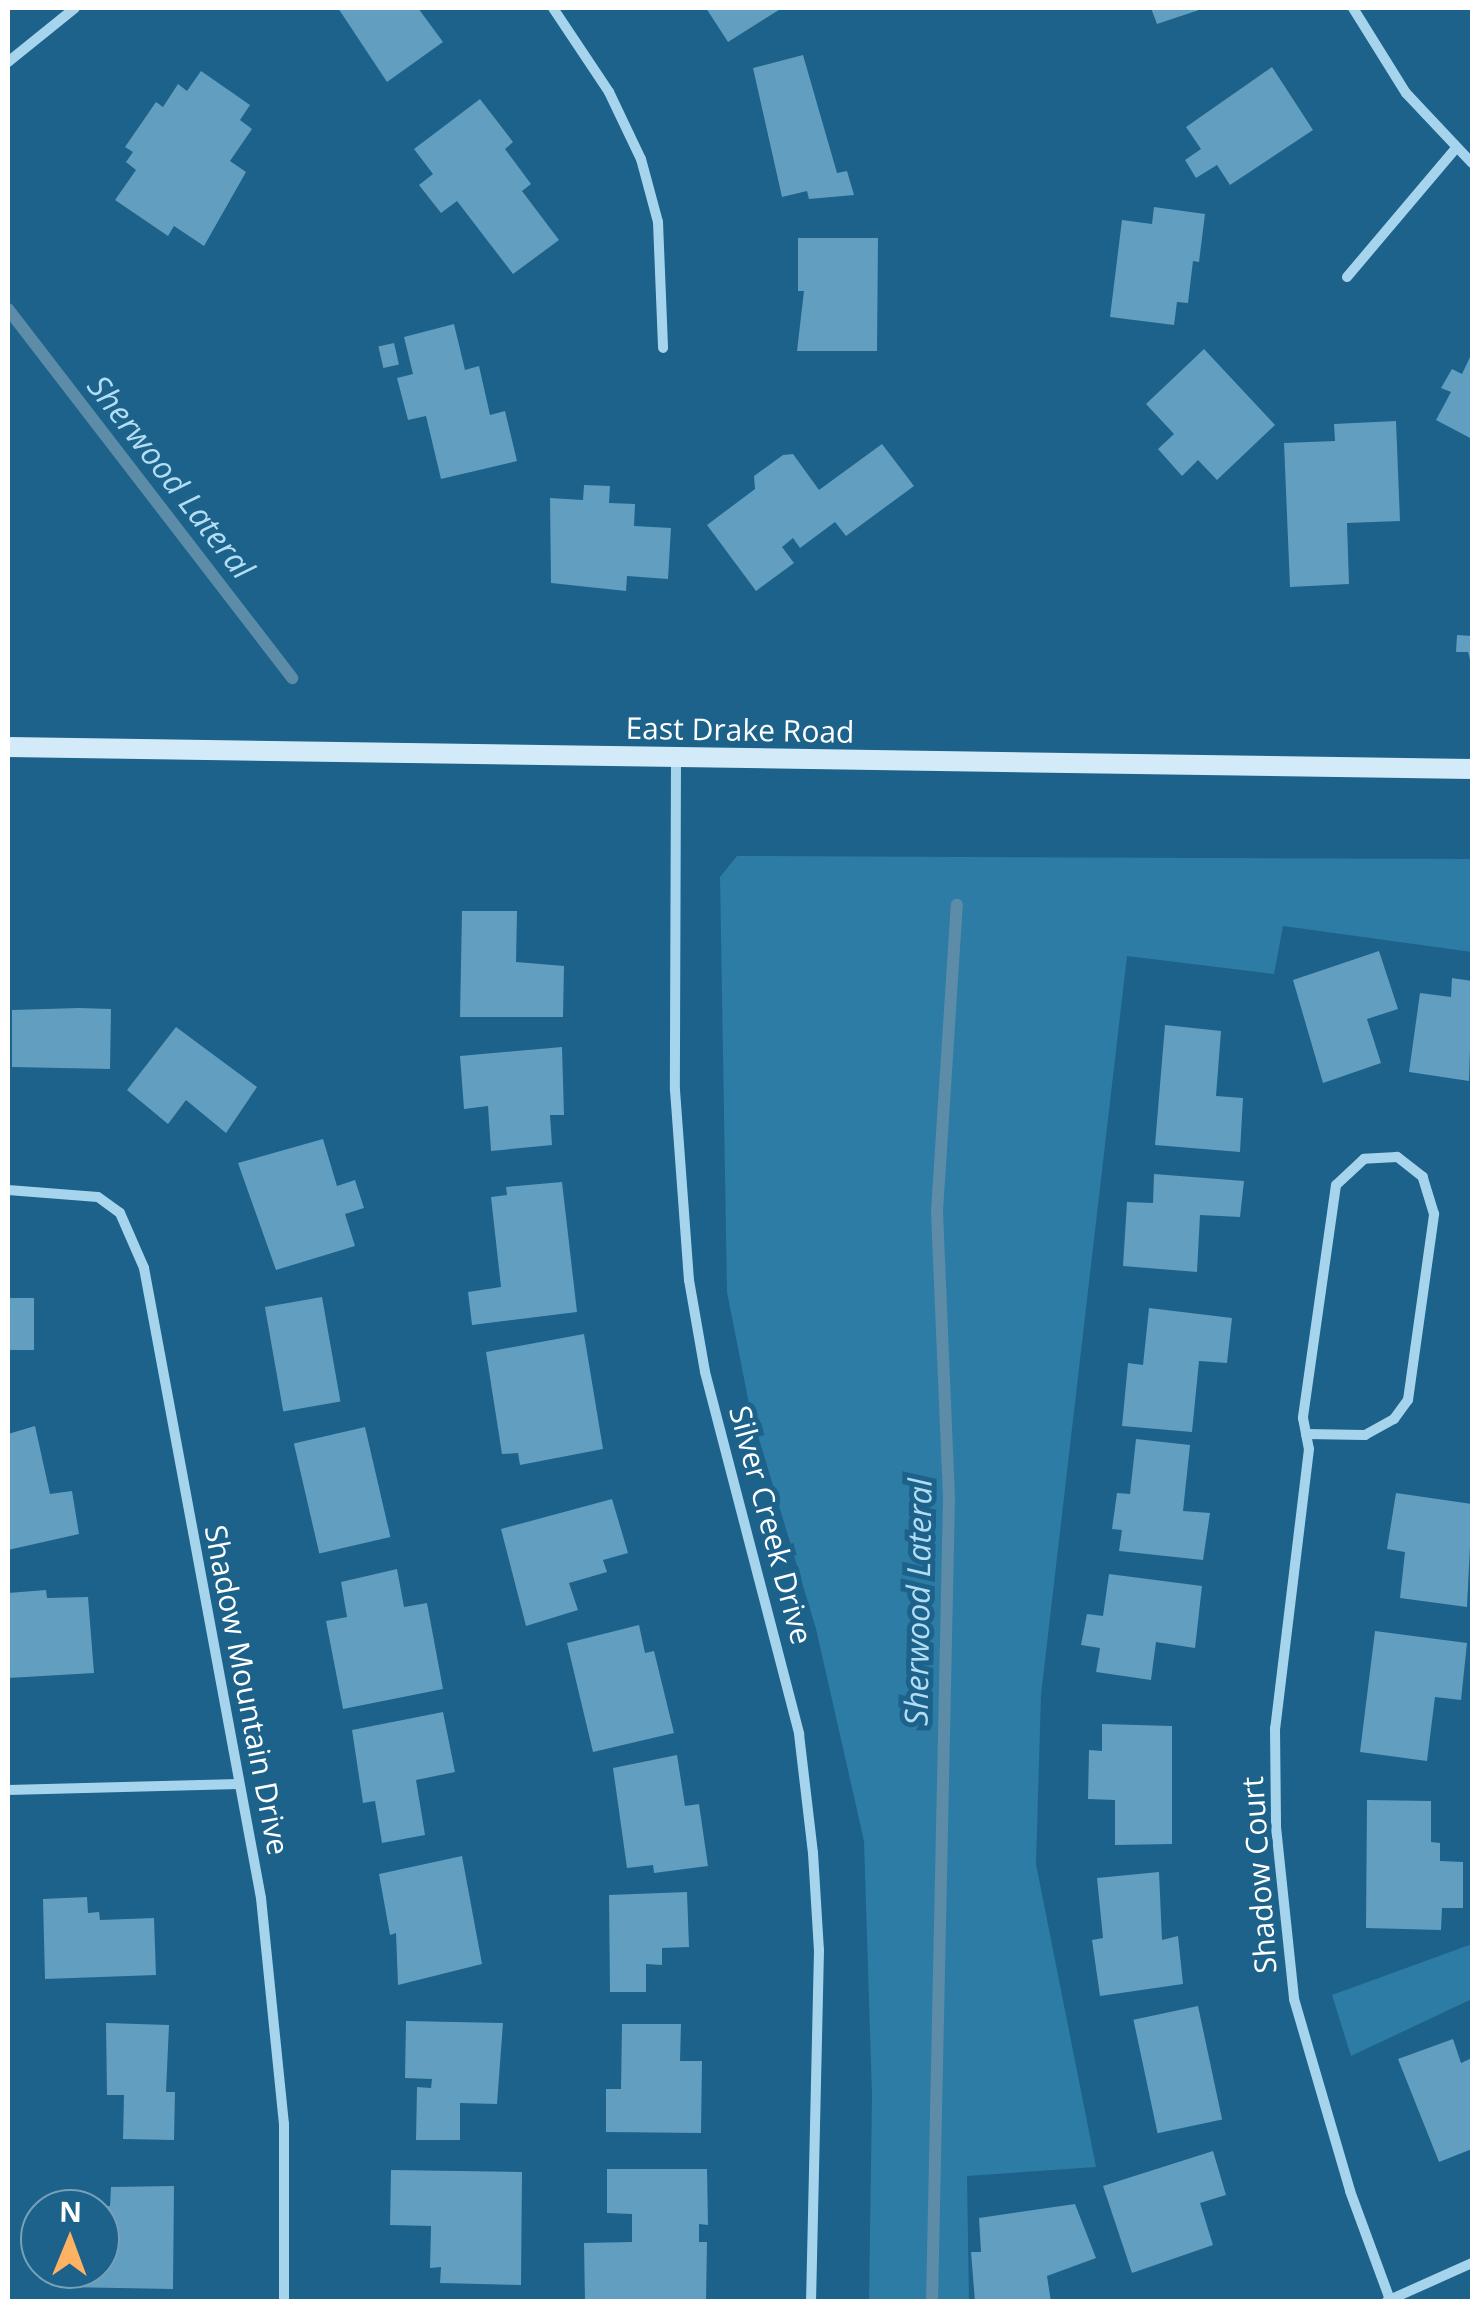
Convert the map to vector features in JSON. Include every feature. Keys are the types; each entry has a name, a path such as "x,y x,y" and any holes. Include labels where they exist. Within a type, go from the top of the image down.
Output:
{"main road":[{"name":"East Drake Road","path":"8,747 1472,769"}],"street":[{"path":"8,62 76,8"},
{"path":"553,8 610,92 640,160 662,257 662,348"},
{"path":"1353,8 1406,93 1472,163"},
{"path":"1346,277 1455,149"},
{"name":"Silver Creek Drive","path":"676,760 675,1090 689,1280 705,1372 799,1734 814,1853 819,1950 812,2302"},
{"name":"Shadow Court","path":"1306,1434 1365,1435 1394,1419 1408,1400 1434,1214 1423,1177 1398,1157 1364,1159 1336,1185 1306,1434 1276,1728 1284,1924 1304,2044 1388,2301"},
{"name":"Shadow Mountain Drive","path":"8,1190 98,1197 120,1213 134,1238 239,1784 278,2027 284,2302"},
{"path":"8,1790 239,1784"},
{"path":"1388,2301 1472,2263"}],"shaded area":[{"path":"737,856 1472,859 1472,952 1283,926 1274,974 1127,956 1041,1695 1036,1864 1096,2167 967,2176 969,2301 869,2301 872,2095 864,1841 816,1629 750,1409 727,1292 720,877"},
{"path":"1472,1944 1472,1999 1351,2056 1332,1995"}],"building":[{"path":"338,8 418,8 443,42 387,82"},
{"path":"706,8 782,8 728,42"},
{"path":"1151,8 1205,8 1157,24"},
{"path":"803,55 837,173 847,171 854,195 809,199 807,191 782,197 753,68"},
{"path":"1272,67 1313,130 1230,185 1217,165 1196,178 1185,160 1201,149 1186,127"},
{"path":"201,71 250,105 240,120 252,129 230,161 246,172 204,246 174,226 168,236 115,200 136,170 126,162 133,152 125,147 156,102 163,107 178,84 187,91"},
{"path":"480,99 513,142 505,149 531,184 522,191 559,240 513,274 457,201 441,213 419,185 433,174 414,149"},
{"path":"1154,207 1205,214 1199,262 1193,261 1188,303 1177,302 1174,325 1110,317 1122,220 1152,224"},
{"path":"798,238 878,238 877,351 797,351 804,291 798,291"},
{"path":"454,324 465,370 479,366 490,415 505,411 517,461 441,479 426,416 408,420 397,378 413,374 404,337"},
{"path":"394,343 399,364 383,368 378,347"},
{"path":"1204,349 1275,425 1217,480 1198,460 1182,476 1158,449 1174,434 1146,404"},
{"path":"1472,353 1472,439 1436,420 1451,392 1441,388 1452,369 1462,374"},
{"path":"1396,421 1400,521 1347,523 1349,584 1290,587 1284,443 1335,441 1334,424"},
{"path":"882,444 914,486 846,536 835,522 800,548 793,538 782,547 794,563 756,591 707,525 755,489 754,476 783,455 793,454 819,490"},
{"path":"584,485 610,486 609,503 635,504 634,526 671,528 668,579 627,576 626,591 551,583 550,498 583,500"},
{"path":"1457,635 1472,636 1472,667 1468,652 1456,652"},
{"path":"462,911 517,911 516,962 564,966 563,1017 460,1017"},
{"path":"1379,951 1398,1009 1367,1019 1381,1063 1323,1083 1293,980"},
{"path":"1452,978 1472,981 1469,1081 1409,1072 1420,993 1451,997"},
{"path":"111,1009 110,1069 12,1067 12,1010"},
{"path":"1165,1025 1221,1031 1216,1096 1243,1098 1240,1152 1155,1145"},
{"path":"176,1027 257,1087 226,1133 186,1100 168,1124 127,1090"},
{"path":"562,1047 564,1115 550,1115 552,1145 491,1151 488,1106 464,1109 460,1056"},
{"path":"323,1139 337,1186 355,1180 364,1208 345,1214 355,1246 276,1270 238,1163"},
{"path":"1154,1174 1244,1181 1240,1217 1200,1215 1197,1272 1123,1266 1127,1202 1153,1203"},
{"path":"562,1182 577,1312 472,1325 468,1292 501,1287 491,1197 507,1195 506,1187"},
{"path":"322,1297 340,1401 283,1411 265,1307"},
{"path":"8,1298 34,1298 34,1350 8,1350"},
{"path":"1149,1308 1232,1318 1227,1363 1199,1361 1192,1432 1122,1426 1128,1363 1143,1365"},
{"path":"584,1334 603,1449 520,1465 518,1453 502,1454 486,1352"},
{"path":"35,1426 50,1494 72,1491 79,1534 8,1550 8,1434"},
{"path":"365,1427 390,1537 319,1554 294,1443"},
{"path":"1136,1439 1190,1445 1183,1511 1210,1513 1203,1560 1119,1551 1122,1530 1112,1529 1117,1493 1130,1494"},
{"path":"1396,1493 1472,1504 1467,1607 1400,1598 1405,1552 1387,1549"},
{"path":"612,1499 628,1553 603,1560 607,1572 569,1583 578,1610 526,1626 501,1529"},
{"path":"397,1569 404,1607 427,1603 443,1689 343,1709 326,1621 347,1617 341,1582"},
{"path":"1109,1574 1202,1586 1195,1648 1156,1642 1151,1680 1096,1672 1100,1648 1081,1645 1087,1614 1103,1616"},
{"path":"46,1590 47,1598 88,1597 94,1673 8,1678 8,1593"},
{"path":"639,1625 645,1653 654,1651 674,1733 593,1752 567,1643"},
{"path":"1375,1631 1467,1643 1461,1700 1435,1697 1427,1761 1360,1752"},
{"path":"443,1712 455,1772 416,1780 425,1835 382,1843 375,1801 363,1803 352,1730"},
{"path":"1102,1724 1172,1726 1172,1844 1115,1845 1115,1800 1088,1799 1089,1750 1102,1751"},
{"path":"677,1755 685,1806 699,1804 708,1866 654,1873 653,1865 627,1868 613,1768"},
{"path":"1367,1800 1431,1801 1431,1842 1440,1843 1440,1861 1463,1862 1463,1908 1442,1908 1441,1930 1366,1928"},
{"path":"462,1856 482,1964 398,1985 396,1933 390,1935 379,1874"},
{"path":"1159,1872 1162,1940 1178,1936 1183,1984 1100,1996 1092,1940 1103,1938 1097,1878"},
{"path":"687,1892 689,1947 662,1948 662,1965 646,1964 646,1992 610,1992 609,1895"},
{"path":"87,1897 88,1913 99,1912 100,1920 154,1918 156,1975 45,1979 43,1899"},
{"path":"1198,2006 1222,2119 1158,2133 1133,2020"},
{"path":"406,2021 503,2023 497,2104 460,2103 460,2140 416,2140 417,2087 431,2088 432,2079 405,2078"},
{"path":"106,2023 169,2025 166,2092 175,2092 174,2140 123,2139 124,2095 107,2095"},
{"path":"622,2024 681,2024 680,2061 702,2061 701,2133 606,2132 606,2089 621,2089"},
{"path":"1453,2039 1461,2063 1472,2058 1472,2149 1439,2162 1398,2059"},
{"path":"1213,2151 1226,2195 1200,2203 1213,2245 1132,2273 1103,2186"},
{"path":"607,2169 707,2169 708,2225 699,2224 699,2242 707,2242 706,2302 585,2302 584,2243 632,2242 632,2214 607,2213"},
{"path":"391,2170 522,2172 521,2285 440,2283 441,2267 430,2268 431,2226 390,2225"},
{"path":"174,2186 173,2289 120,2288 120,2189 111,2187"},
{"path":"1075,2204 1096,2258 1047,2276 1051,2302 975,2302 971,2252 981,2252 979,2218"}],"waterway":[{"name":"Sherwood Lateral","path":"8,309 292,678"},
{"name":"Sherwood Lateral","path":"932,2302 949,1498 937,1211 957,905"}]}
